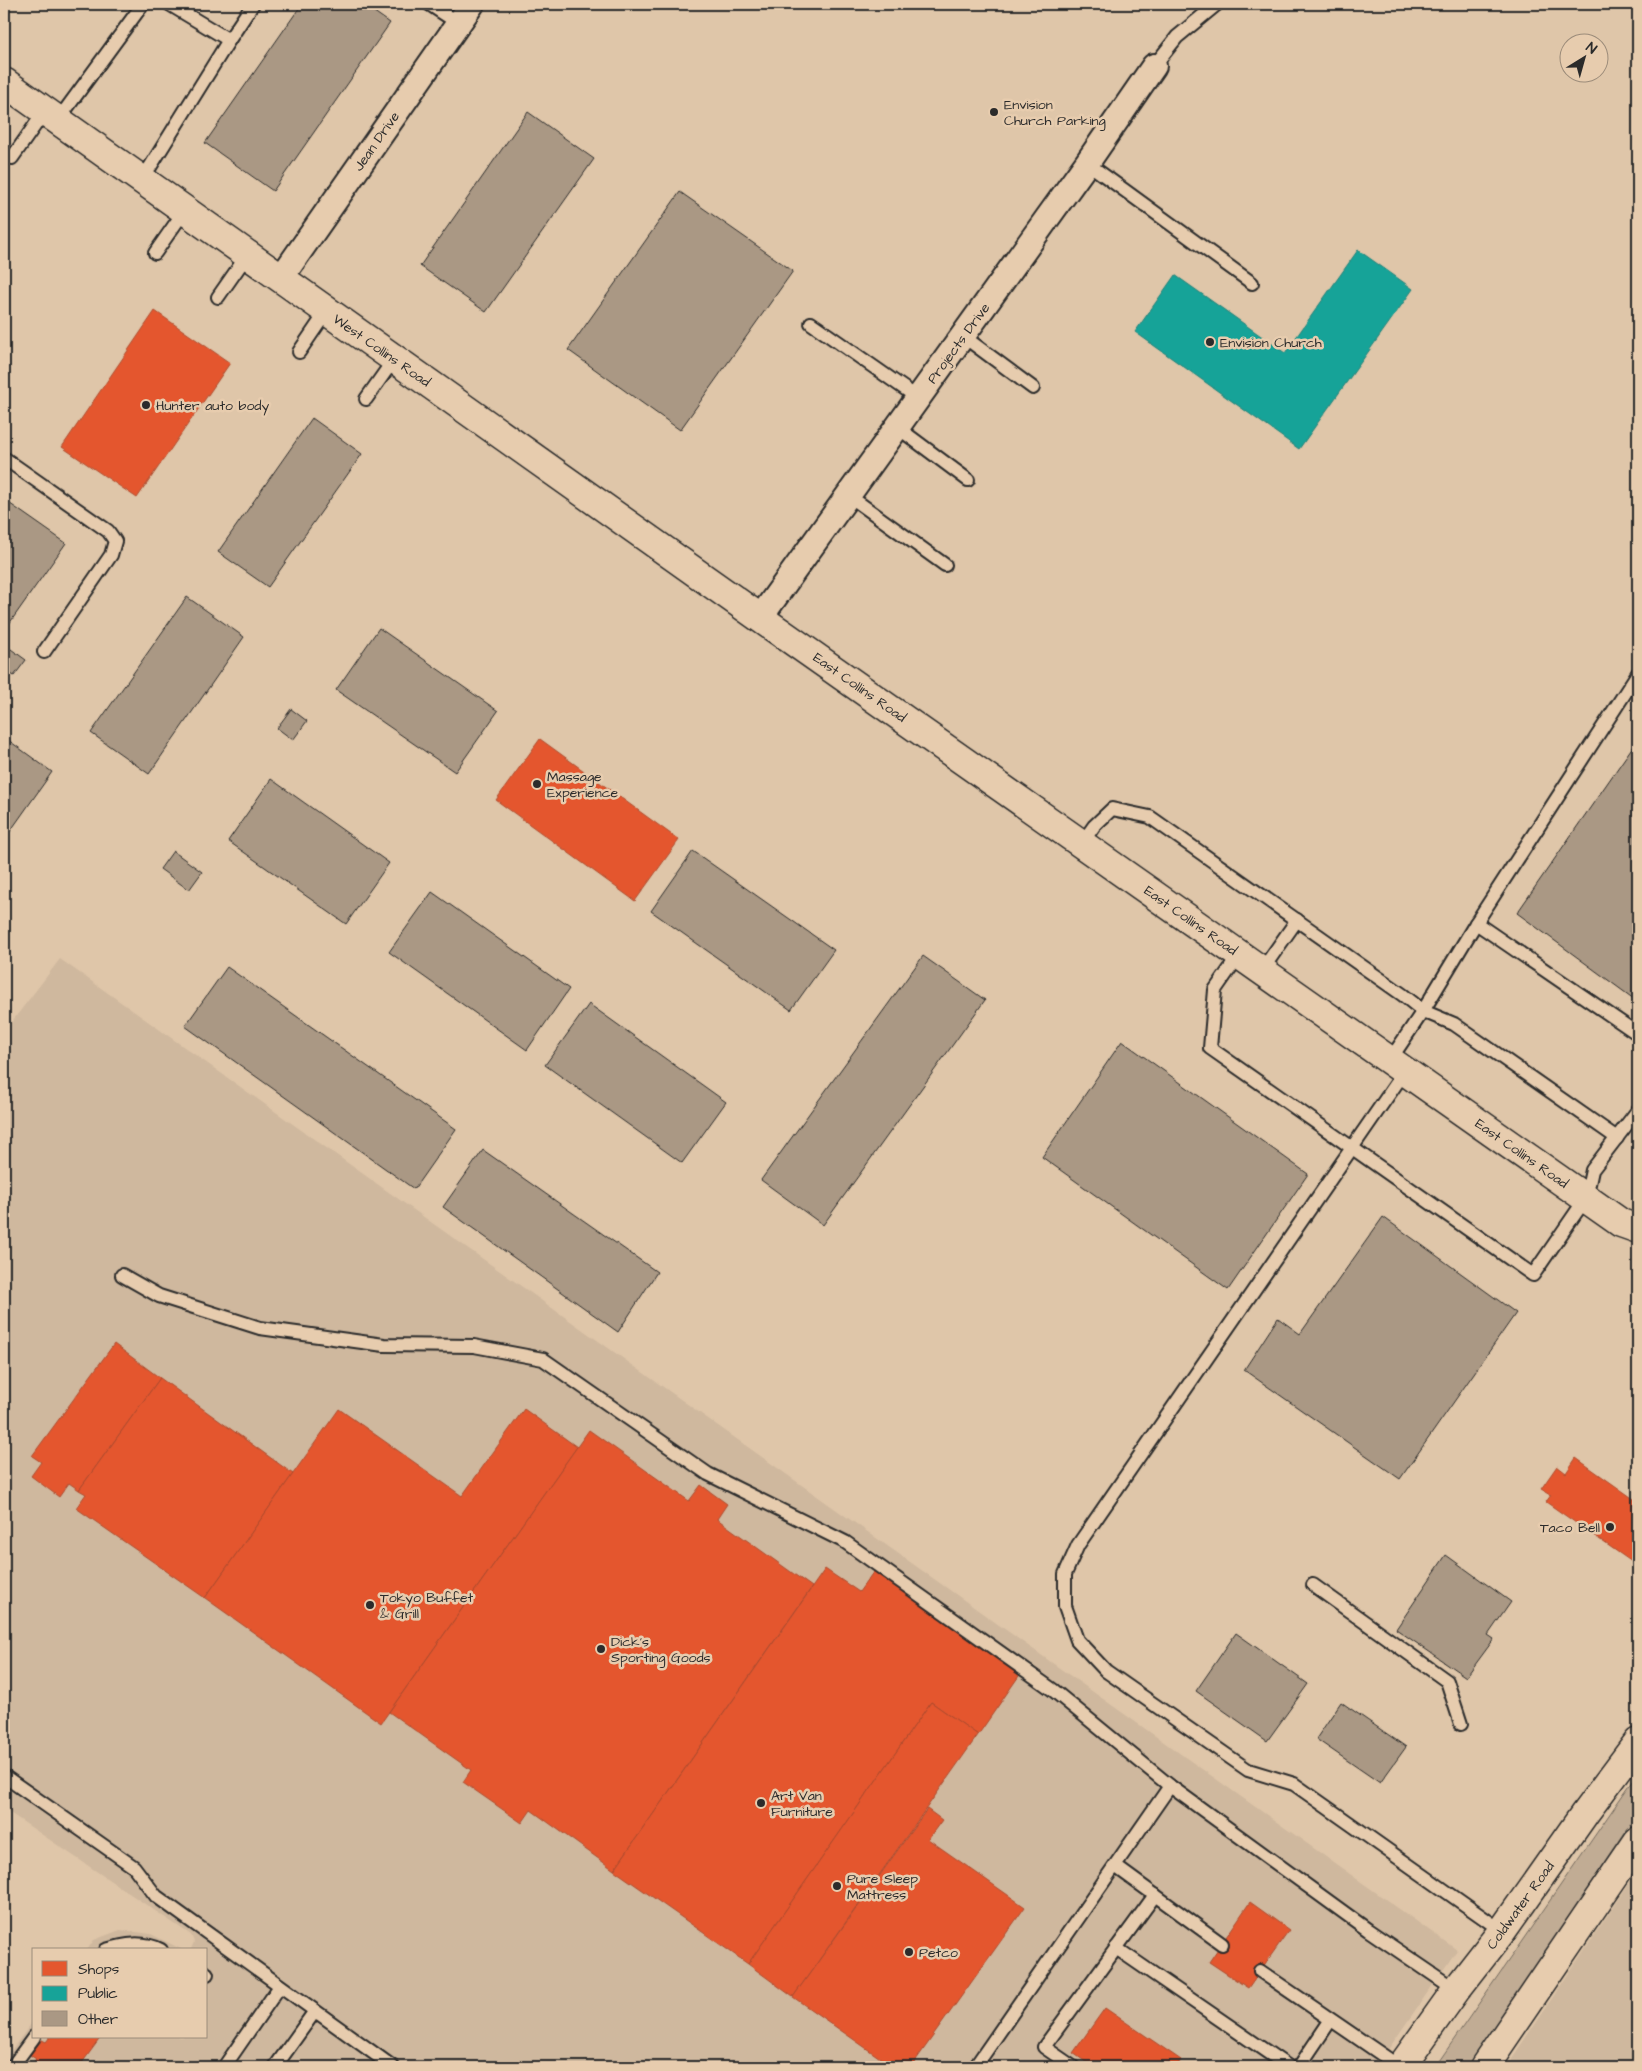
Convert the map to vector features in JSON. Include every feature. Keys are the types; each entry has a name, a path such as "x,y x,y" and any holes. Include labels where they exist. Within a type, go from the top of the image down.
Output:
{"street":[{"name":"Jean Drive","path":"281,278 472,4"},
{"name":"Projects Drive","path":"760,618 1087,163 1154,66"},
{"name":"West Collins Road","path":"4,82 760,618"},
{"name":"East Collins Road","path":"760,618 1586,1198 1630,1226 1638,1246"},
{"name":"Coldwater Road","path":"1401,2067 1456,1990 1502,1932 1585,1813 1638,1742"},
{"path":"1484,2067 1638,1841"}],"lane":[{"path":"12,158 52,116 143,4"},
{"path":"169,4 229,40"},
{"path":"142,180 253,4"},
{"path":"429,4 458,23"},
{"path":"1154,66 1177,37 1217,4"},
{"path":"1087,163 1252,283"},
{"path":"155,253 185,210"},
{"path":"218,297 248,254"},
{"path":"299,352 327,311"},
{"path":"811,323 918,398"},
{"path":"963,336 1033,388"},
{"path":"366,400 395,358"},
{"path":"897,427 968,480"},
{"path":"4,458 108,531 115,541 111,555 44,652"},
{"path":"848,496 945,565"},
{"path":"1502,1932 1294,1784 1248,1770 1106,1671 1078,1640 1065,1606 1065,1574 1078,1545 1353,1148 1423,1011 1476,923 1638,673"},
{"path":"1082,843 1094,826 1112,809 1150,816 1423,1011 1454,1024 1617,1138"},
{"path":"1297,920 1251,962 1216,990 1210,1048 1533,1275 1586,1198 1592,1170 1638,1110"},
{"path":"1476,923 1638,1034"},
{"path":"122,1275 159,1296 260,1328 384,1345 474,1346 543,1359 708,1474 845,1542 1053,1690 1170,1786 1368,1930 1456,1990"},
{"path":"1312,1585 1447,1681 1461,1724"},
{"path":"4,1776 134,1867 156,1896 393,2067"},
{"path":"975,2067 1170,1786"},
{"path":"1115,1866 1222,1944"},
{"path":"1073,2067 1044,2047 1155,1895"},
{"path":"112,1948 125,1944 152,1945 157,1948"},
{"path":"1116,1948 1289,2067"},
{"path":"1260,1971 1330,2021 1373,2047 1401,2067"},
{"path":"224,2067 280,1986"},
{"path":"275,2067 315,2011"},
{"path":"1299,2067 1330,2021"},
{"path":"12,2067 33,2038"}],"shaded area":[{"path":"60,959 1457,1950 1376,2067 4,2067 4,2060 32,2023 32,2038 208,2038 208,1948 191,1948 194,1942 191,1935 4,1809 4,1032"},
{"path":"1638,1773 1638,1813 1468,2067 1435,2067"},
{"path":"1638,1870 1638,2067 1506,2067 1597,1931"},
{"path":"120,1930 151,1934 179,1948 88,1948 94,1940"}],"building: Shops":[{"name":"Hunter auto body","path":"155,311 230,363 137,498 62,447"},
{"path":"540,739 679,840 635,901 496,800"},
{"path":"114,1344 160,1378 79,1490 69,1483 59,1497 31,1476 41,1462 32,1456"},
{"path":"160,1378 293,1474 205,1598 76,1508 86,1494 79,1490"},
{"path":"339,1409 462,1496 524,1409 577,1447 381,1723 205,1598"},
{"name":"Dick's Sporting Goods","path":"589,1430 689,1501 701,1485 727,1504 717,1519 812,1587 614,1870 531,1810 522,1823 463,1782 471,1770 389,1712"},
{"name":"Taco Bell","path":"1576,1458 1638,1502 1638,1552 1632,1562 1546,1502 1551,1495 1541,1489 1557,1466 1566,1473"},
{"name":"Art Van Furniture","path":"825,1569 859,1592 874,1571 1021,1673 978,1735 931,1702 748,1964 614,1870"},
{"name":"Pure Sleep Mattress","path":"931,1702 978,1735 793,1997 748,1964"},
{"name":"Petco","path":"927,1809 942,1820 928,1839 1025,1907 911,2067 893,2067 793,1997"},
{"path":"1250,1902 1289,1930 1248,1988 1209,1962"},
{"path":"1105,2008 1181,2060 1176,2067 1093,2067 1073,2053"},
{"path":"49,2038 100,2038 79,2067 30,2067 36,2059 30,2055 42,2040 46,2042"}],"building: Public":[{"name":"Envision Church","path":"1358,250 1413,289 1299,449 1135,332 1175,275 1285,353"}],"building: Other":[{"path":"302,4 363,4 390,23 273,191 205,143"},
{"path":"528,112 594,159 486,312 420,266"},
{"path":"680,192 793,271 680,430 568,350"},
{"path":"312,418 362,454 268,587 218,552"},
{"path":"6,501 66,543 4,631 4,505"},
{"path":"187,597 244,637 149,774 91,733"},
{"path":"379,628 498,711 455,772 336,690"},
{"path":"4,644 26,660 14,676 4,669"},
{"path":"291,709 307,721 293,740 277,728"},
{"path":"4,737 52,772 4,840"},
{"path":"1638,739 1638,1002 1517,913"},
{"path":"271,779 389,863 346,924 228,841"},
{"path":"173,851 202,872 189,890 160,869"},
{"path":"693,851 834,950 791,1010 651,911"},
{"path":"432,892 569,989 527,1050 389,952"},
{"path":"923,956 985,1000 823,1225 761,1180"},
{"path":"227,967 456,1129 414,1189 185,1026"},
{"path":"589,1004 726,1102 682,1163 545,1065"},
{"path":"1122,1041 1308,1174 1228,1290 1042,1157"},
{"path":"483,1150 657,1272 618,1332 443,1207"},
{"path":"1383,1217 1516,1313 1400,1479 1244,1370 1278,1318 1300,1334"},
{"path":"1446,1555 1511,1602 1488,1635 1494,1639 1466,1677 1396,1629"},
{"path":"1236,1633 1308,1684 1267,1741 1196,1691"},
{"path":"1341,1702 1406,1747 1380,1783 1316,1739"}],"place":[{"name":"Envision Church Parking","path":"994,112"},
{"name":"Envision Church","path":"1210,342"},
{"name":"Hunter auto body","path":"146,405"},
{"name":"Massage Experience","path":"537,784"},
{"name":"Taco Bell","path":"1610,1527"},
{"name":"Tokyo Buffet & Grill","path":"370,1605"},
{"name":"Dick's Sporting Goods","path":"601,1649"},
{"name":"Art Van Furniture","path":"761,1803"},
{"name":"Pure Sleep Mattress","path":"837,1886"},
{"name":"Petco","path":"909,1952"}]}
